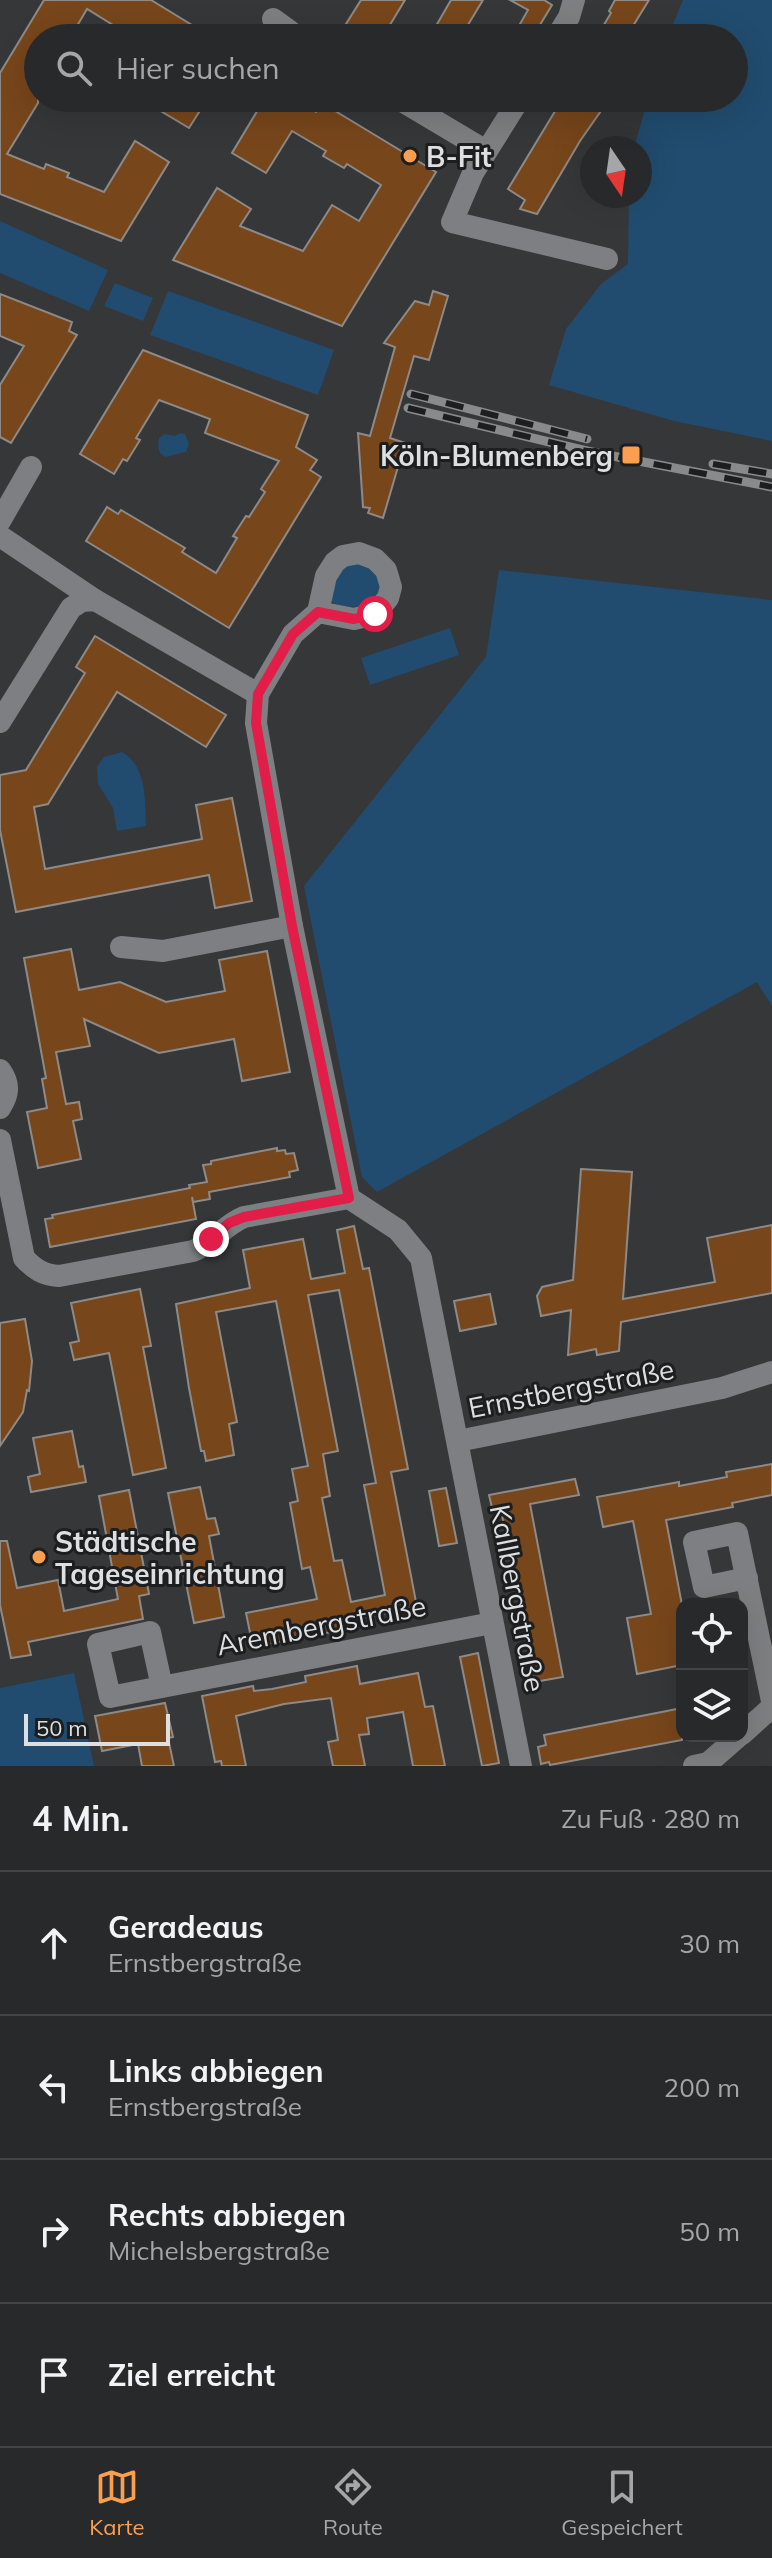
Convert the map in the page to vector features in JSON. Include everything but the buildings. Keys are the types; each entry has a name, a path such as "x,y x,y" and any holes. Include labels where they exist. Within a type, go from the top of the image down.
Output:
{"street":[{"path":"565,24 574,0"},
{"path":"273,19 280,24"},
{"path":"421,112 486,151"},
{"path":"511,112 486,151 452,222 607,259"},
{"path":"0,521 31,467"},
{"path":"0,536 95,600 258,694"},
{"path":"0,722 71,608 82,601 95,600"},
{"path":"0,1140 24,1258 33,1268 48,1275 59,1276 193,1251 229,1223 244,1217 349,1198 292,926 256,723 258,694 293,634 318,612"},
{"path":"121,947 163,951 292,926"},
{"path":"0,1070 8,1092 0,1108"},
{"name":"Ernstbergstraße","path":"349,1198 398,1230 421,1258 458,1441 722,1388 772,1372"},
{"name":"Kallbergstraße","path":"458,1441 521,1766"},
{"path":"747,1578 772,1701"},
{"name":"Arembergstraße","path":"162,1687 492,1623"},
{"path":"748,1729 772,1707"},
{"path":"694,1766 708,1763 733,1742"}],"shaded area":[{"path":"683,0 772,0 772,441 674,421 549,385 566,329 601,284 628,264 629,208 652,208 652,136 637,136 644,112 748,112 748,24 673,24"},
{"path":"0,221 108,270 89,311 0,273"},
{"path":"115,283 153,298 143,321 104,306"},
{"path":"168,291 334,350 318,395 150,335"},
{"path":"164,434 175,436 185,434 189,444 186,452 165,457 159,449 159,438"},
{"path":"356,562 376,574 380,587 378,593 363,606 334,604 330,600 337,577"},
{"path":"499,570 772,600 772,1006 757,982 377,1192 362,1177 304,886 486,657"},
{"path":"450,628 459,655 370,685 361,658"},
{"path":"122,752 130,758 140,775 145,795 146,826 117,831 113,808 98,784 97,767 104,757"},
{"path":"74,1673 94,1766 0,1766 0,1688"}],"railway":[{"path":"411,394 587,439"},
{"path":"408,408 587,451 772,487"},
{"path":"713,464 772,474"}],"place":[{"name":"B-Fit","path":"410,156"},
{"name":"Köln-Blumenberg","path":"631,455"},
{"name":"Städtische Tageseinrichtung","path":"39,1557"}],"route":[{"path":"211,1239 229,1223 244,1217 349,1198 292,926 256,723 258,694 293,634 318,612 354,619 375,614"}]}
